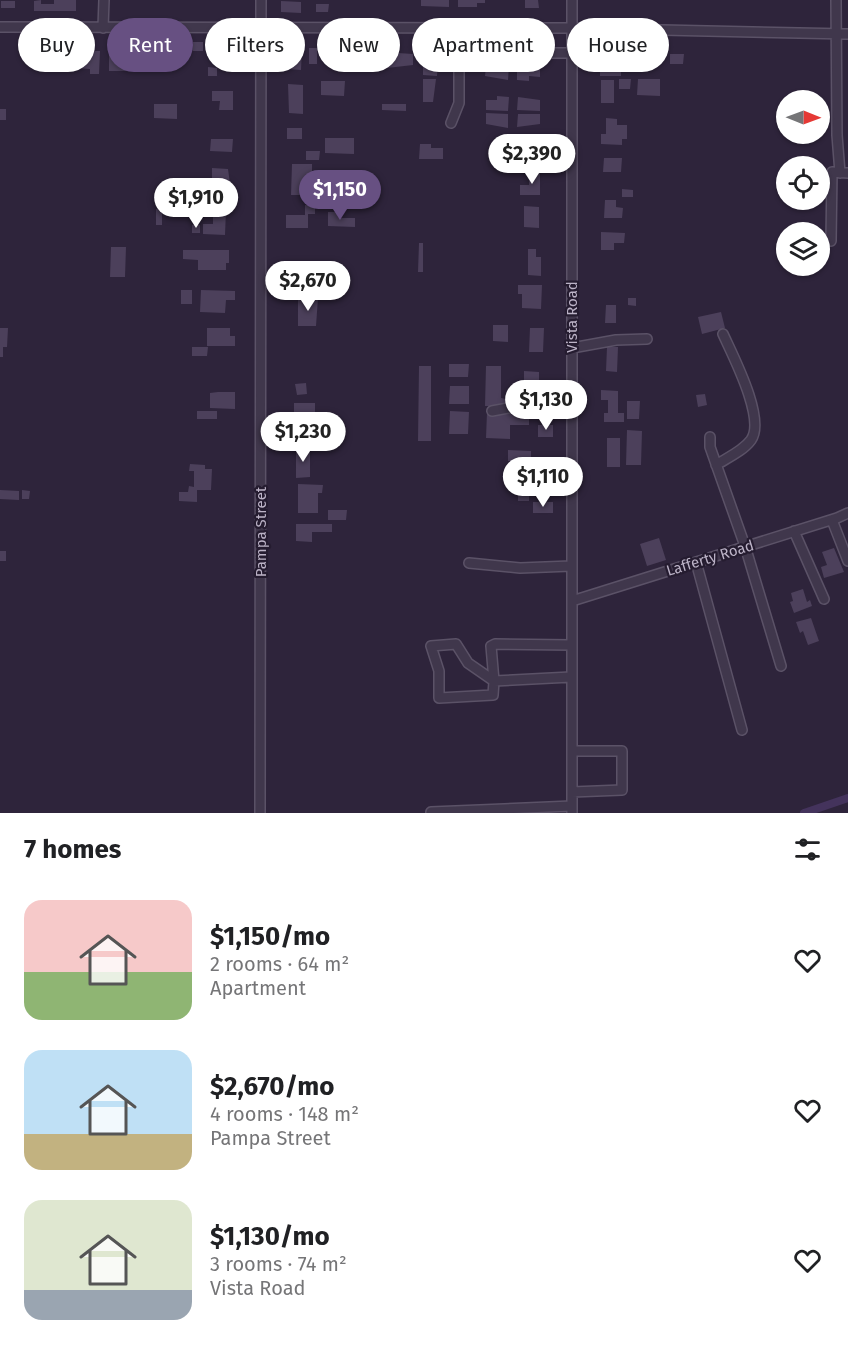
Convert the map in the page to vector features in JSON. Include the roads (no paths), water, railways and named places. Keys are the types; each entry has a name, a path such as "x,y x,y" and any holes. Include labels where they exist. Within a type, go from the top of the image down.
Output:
{"street":[{"path":"104,0 104,27"},
{"name":"Pampa Street","path":"261,0 261,18"},
{"name":"Vista Road","path":"572,0 572,18"},
{"path":"831,241 832,172 844,173 837,135 836,0"},
{"path":"0,27 205,28"},
{"path":"305,28 412,28"},
{"path":"669,30 848,34"},
{"name":"Pampa Street","path":"261,72 261,813"},
{"path":"451,123 459,103 459,72"},
{"name":"Vista Road","path":"572,72 572,810"},
{"path":"837,135 848,136"},
{"path":"716,465 746,446 756,428 742,378 723,333"},
{"path":"572,348 616,340 647,339"},
{"path":"492,411 519,406 572,405"},
{"path":"710,437 710,447 745,546 781,666"},
{"name":"Lafferty Road","path":"572,601 832,520 848,513"},
{"path":"832,520 848,561"},
{"path":"794,531 824,599"},
{"path":"696,562 742,730"},
{"path":"470,563 520,568 572,566"},
{"path":"571,645 492,644 494,681 493,695 439,698 439,671 431,646 456,644 468,663 494,681 571,677"},
{"path":"572,751 622,751 622,790 572,792"},
{"path":"431,812 572,810"}],"waterway":[{"path":"804,813 848,798"}]}
